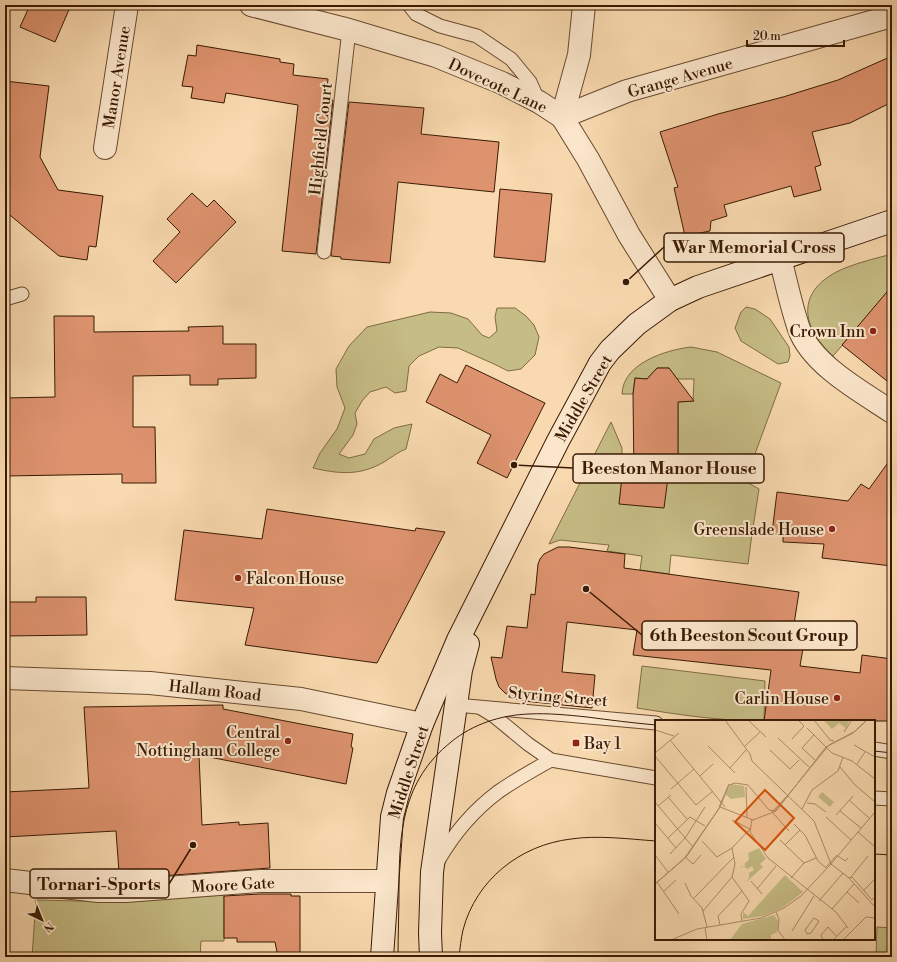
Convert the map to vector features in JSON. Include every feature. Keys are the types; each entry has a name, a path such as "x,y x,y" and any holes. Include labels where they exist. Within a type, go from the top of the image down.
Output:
{"street":[{"name":"Manor Avenue","path":"105,148 127,5"},
{"name":"Dovecote Lane","path":"251,5 349,30 436,56 502,83 539,102 562,117 588,159 629,235 670,300"},
{"path":"562,117 579,55 584,5"},
{"name":"Grange Avenue","path":"562,117 628,91 892,16"},
{"name":"Middle Street","path":"382,957 392,816 398,793 422,724 458,640 480,599 558,441 600,363 610,350 631,329 670,300 698,286 892,221"},
{"path":"780,258 800,330 811,350 837,374 892,412"},
{"name":"Middle Street","path":"431,957 430,933 432,872 461,670 480,599"},
{"name":"Hallam Road","path":"5,678 150,683 301,699 422,724"},
{"path":"398,793 410,777 423,737 435,714 445,707 456,705"},
{"name":"Moore Gate","path":"5,880 32,882 84,890 105,891 126,891 260,881 387,881"}],"lane":[{"path":"409,5 416,14 440,26 477,36 511,59 530,82 539,102"},
{"name":"Highfield Court","path":"324,252 349,30"},
{"path":"5,299 22,294"},
{"name":"Styring Street","path":"456,705 655,723"},
{"path":"478,707 494,716 528,744 551,760 655,778"},
{"path":"875,749 892,752"},
{"path":"432,872 446,847 472,815 498,792 551,760"},
{"path":"875,798 892,799"}],"shaded area":[{"path":"892,254 892,291 833,356 821,344 813,332 809,319 808,308 811,296 818,286 829,276 845,268"},
{"path":"746,307 755,309 770,319 789,347 790,356 788,362 778,364 741,341 735,328 741,312"},
{"path":"497,308 515,308 526,316 534,325 539,337 535,355 521,369 508,371 458,348 439,347 419,356 409,366 406,391 395,393 386,387 370,392 362,401 355,413 357,424 353,435 339,454 349,458 365,454 374,439 394,428 412,424 406,449 375,467 358,472 332,472 313,468 320,453 337,429 345,408 337,387 336,369 349,346 367,327 430,312 451,313 468,319 482,335 489,338 497,331 495,317"},
{"path":"691,347 717,352 781,383 745,481 759,489 748,564 671,555 669,574 640,570 642,556 607,551 609,545 560,540 549,544 611,422 622,448 622,460 678,462 678,402 693,401 694,379 677,379 669,368 657,368 647,379 635,378 633,394 622,394 624,383 638,366 658,355"},
{"path":"642,666 765,681 764,720 716,719 637,708"},
{"path":"224,895 224,941 201,941 200,957 32,957 36,900 121,902"},
{"path":"877,927 892,928 890,957 876,957"}],"building":[{"path":"30,5 71,5 55,42 20,27"},
{"path":"197,45 280,59 280,62 294,64 293,75 328,79 326,100 333,100 316,254 282,251 298,105 226,93 224,103 191,98 193,87 182,86 188,55 196,56"},
{"path":"892,56 892,102 850,123 812,132 821,165 815,167 821,190 794,197 791,186 724,205 727,216 711,221 710,231 685,236 674,188 678,187 660,132 838,80"},
{"path":"5,81 49,86 40,157 58,190 103,196 96,247 89,246 87,260 59,256 5,211"},
{"path":"349,102 424,108 421,134 499,142 494,192 398,182 390,263 341,259 341,257 331,256"},
{"path":"500,189 552,194 545,262 494,257"},
{"path":"192,193 207,207 214,200 236,222 176,283 153,261 180,232 167,219"},
{"name":"Crown Inn","path":"892,286 892,385 842,345"},
{"path":"54,316 94,316 94,332 189,331 188,327 223,326 223,344 256,344 256,378 218,379 218,385 190,385 190,375 133,376 133,427 155,427 156,483 122,483 122,474 5,476 5,398 55,397"},
{"path":"466,365 545,403 507,478 477,463 491,435 426,402 440,374 457,383"},
{"path":"657,368 669,368 694,401 678,402 678,462 670,462 664,508 619,504 622,477 634,478 633,394 635,378 647,379"},
{"name":"Greenslade House","path":"892,457 892,566 822,558 824,544 783,542 783,535 772,533 777,492 848,501 861,484 869,489"},
{"name":"Falcon House","path":"267,509 415,531 416,528 445,532 377,663 245,645 254,608 175,600 184,530 262,539"},
{"path":"558,547 569,547 625,554 624,568 799,592 794,624 807,625 800,666 860,673 862,655 892,659 892,721 764,720 771,670 633,655 637,630 567,622 562,672 595,675 592,708 524,701 513,698 499,687 491,657 502,658 507,626 527,628 531,594 535,595 538,564 544,554"},
{"path":"36,597 86,597 87,635 5,636 5,602 36,602"},
{"path":"223,705 223,709 353,734 351,747 353,748 346,784 199,755 202,825 239,822 239,825 268,823 270,868 134,878 133,871 119,872 116,831 5,837 5,792 89,788 84,707"},
{"path":"291,894 291,896 300,896 300,957 278,957 275,942 237,942 237,938 224,938 224,896"}],"tram line":[{"path":"398,957 400,848 407,809 413,791 422,774 435,757 451,742 478,725 508,716 529,714 565,715 655,725"},
{"path":"875,751 892,753"},
{"path":"459,957 463,930 469,912 478,896 489,881 518,857 534,849 571,839 602,837 655,841"},
{"path":"875,854 892,855"}],"place":[{"name":"War Memorial Cross","path":"626,282"},
{"name":"Crown Inn","path":"873,331"},
{"name":"Beeston Manor House","path":"514,465"},
{"name":"Greenslade House","path":"832,529"},
{"name":"Falcon House","path":"238,578"},
{"name":"6th Beeston Scout Group","path":"586,589"},
{"name":"Carlin House","path":"837,698"},
{"name":"Central Nottingham College","path":"288,741"},
{"name":"Bay 1","path":"576,743"},
{"name":"Tornari-Sports","path":"193,845"}]}
